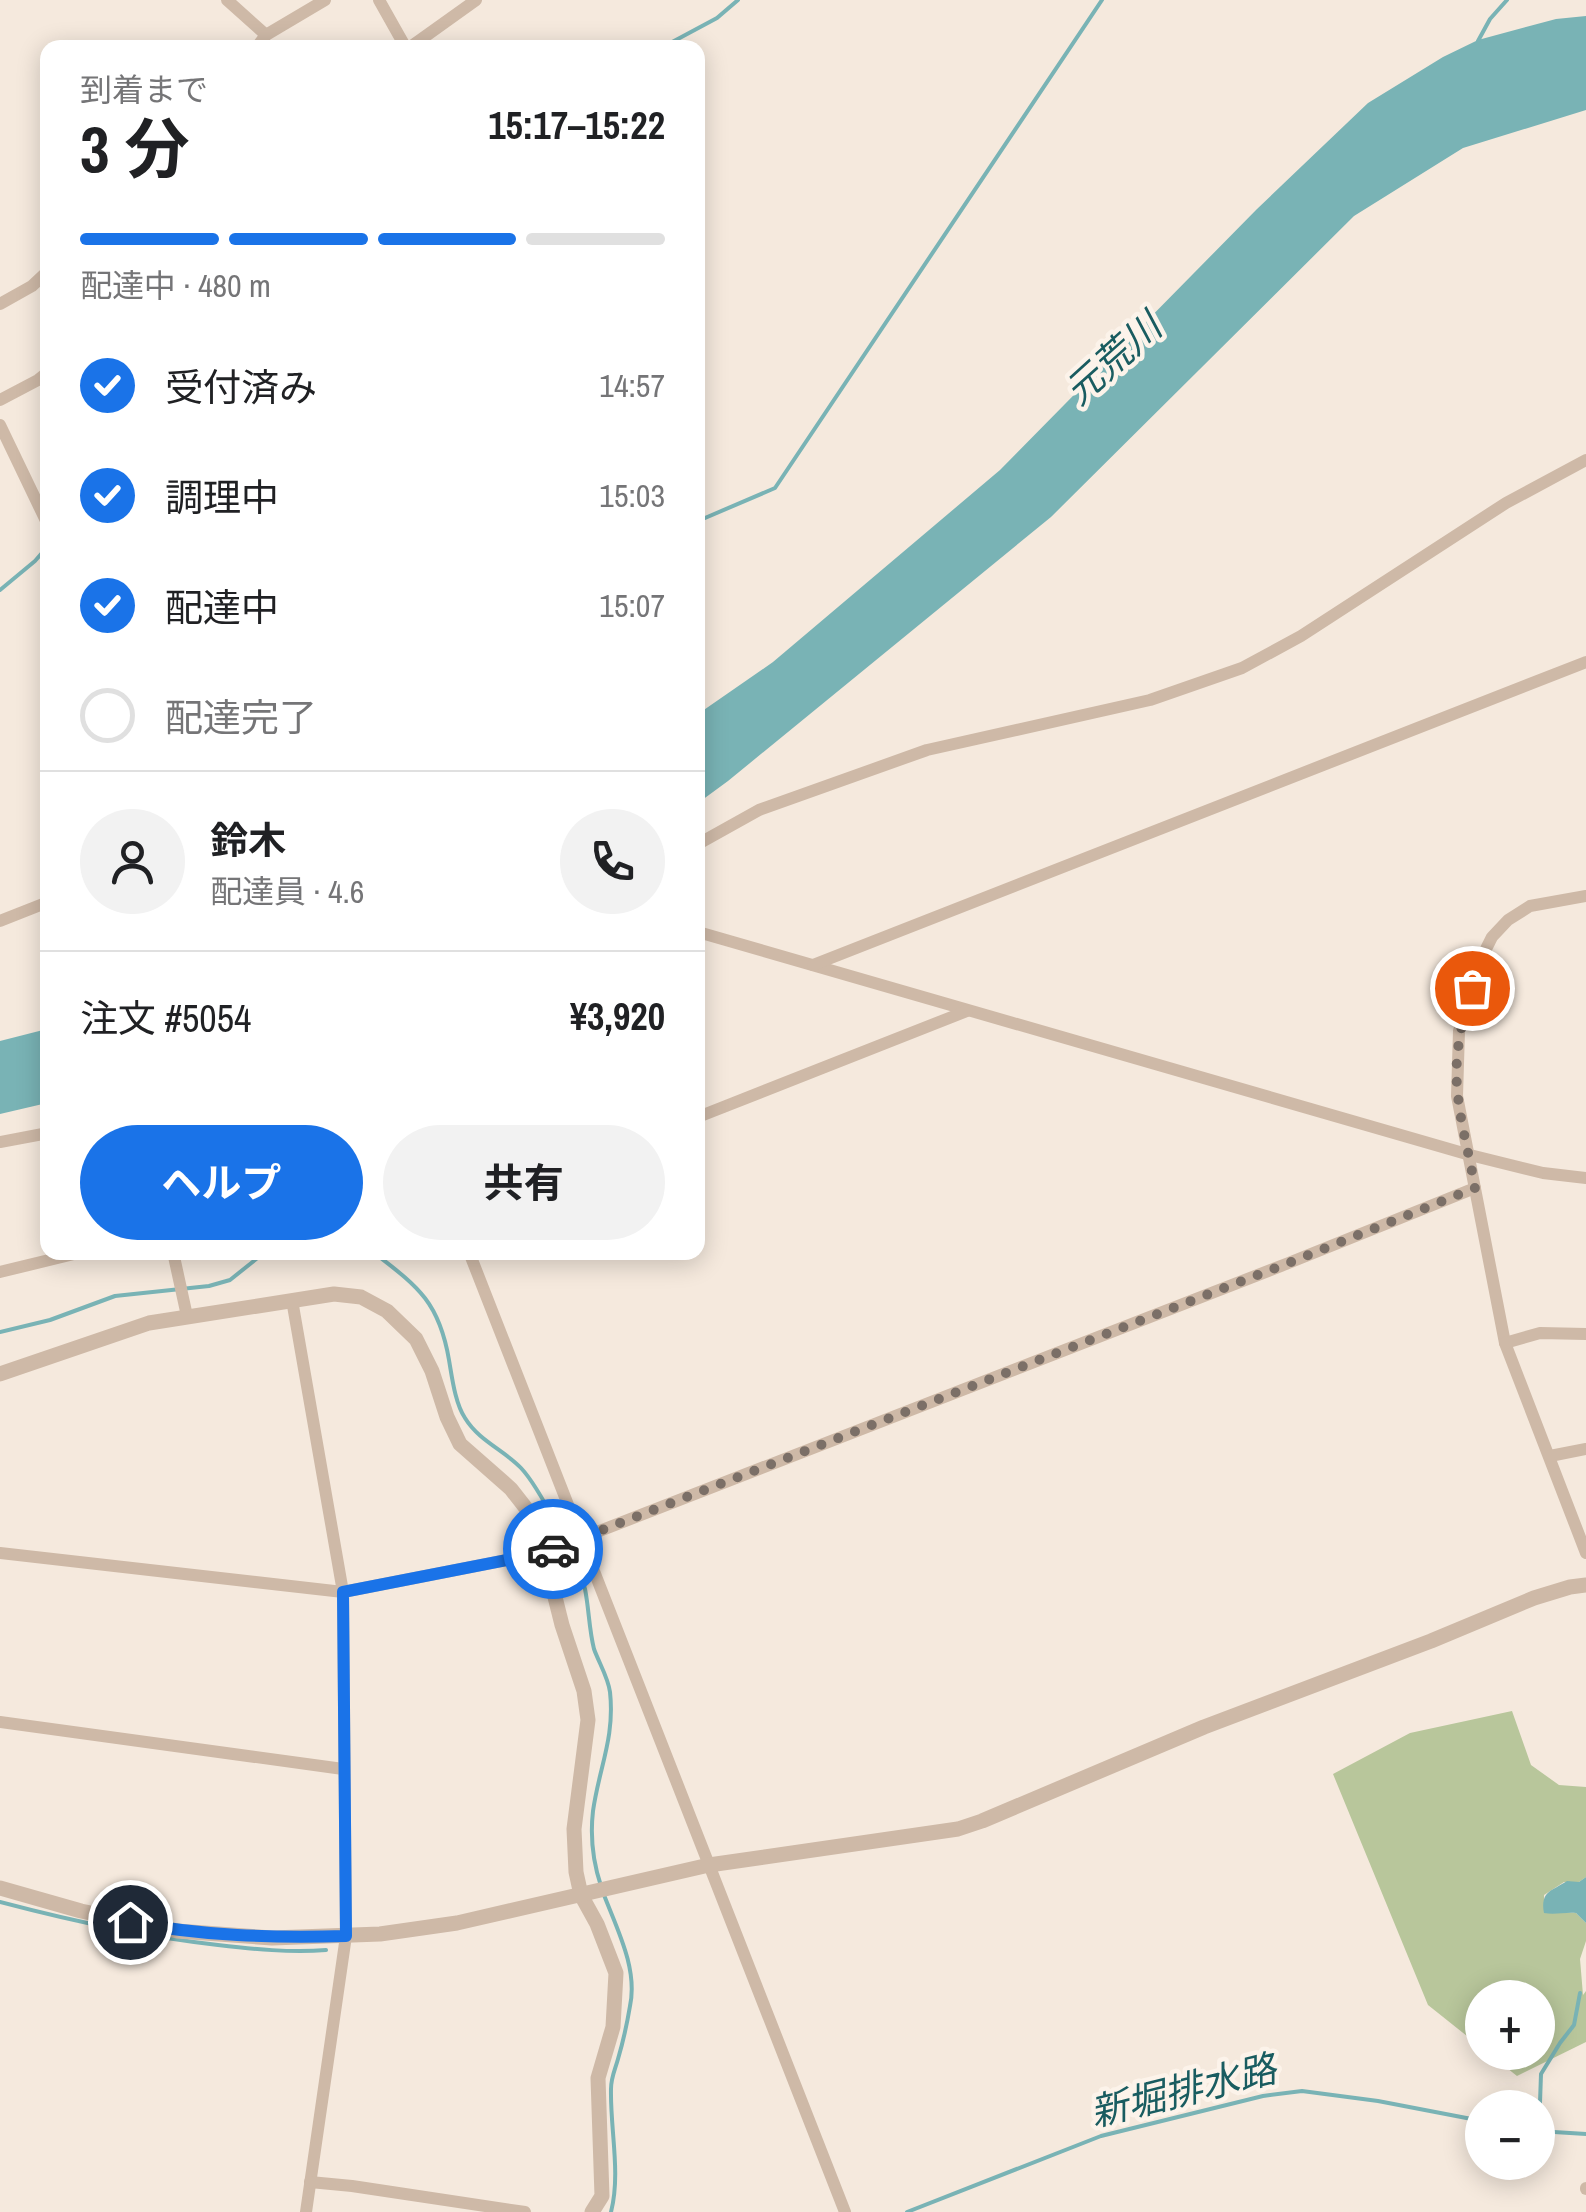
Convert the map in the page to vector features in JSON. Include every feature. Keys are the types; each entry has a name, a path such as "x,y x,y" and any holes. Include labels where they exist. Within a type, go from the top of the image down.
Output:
{"street":[{"path":"227,0 266,35"},
{"path":"262,40 325,0"},
{"path":"380,0 402,40"},
{"path":"418,40 476,0"},
{"path":"0,304 40,278"},
{"path":"0,400 40,378"},
{"path":"0,425 40,508"},
{"path":"705,840 759,810 926,750 1150,700 1242,668 1301,636 1506,503 1586,460"},
{"path":"813,964 1586,662"},
{"path":"1586,896 1530,906 1492,936 1480,959 1459,1031 1458,1096 1504,1343 1586,1553"},
{"path":"0,920 40,905"},
{"path":"705,934 1470,1155 1586,1178"},
{"path":"705,1113 967,1011"},
{"path":"0,1142 40,1134"},
{"path":"0,1552 343,1592 543,1553 1475,1188"},
{"path":"0,1272 49,1260"},
{"path":"175,1260 187,1316"},
{"path":"472,1260 845,2212"},
{"path":"0,1374 150,1323 334,1294 361,1297 387,1311 416,1339 460,1444 511,1489 536,1521 562,1625 584,1691 588,1720 574,1829 576,1872 581,1895 598,1924 616,1974 613,2027 598,2078 602,2196 592,2212"},
{"path":"292,1300 343,1592 346,1936 306,2212"},
{"path":"1504,1343 1540,1333 1586,1334"},
{"path":"1550,1456 1586,1448"},
{"path":"0,1888 81,1911 176,1931 272,1938 380,1934 457,1923 709,1865 958,1829 1204,1727 1534,1598 1586,1585"},
{"path":"0,1722 343,1769"},
{"path":"310,2182 525,2212"}],"green space":[{"path":"1512,1711 1531,1765 1559,1785 1586,1787 1586,1877 1579,1882 1564,1882 1544,1895 1544,1903 1560,1912 1576,1913 1586,1923 1580,1959 1583,1995 1586,1991 1586,2042 1555,2057 1555,1980 1465,1980 1465,2034 1428,2005 1333,1774 1410,1733"}],"water":[{"name":"元荒川","path":"1586,16 1586,110 1463,148 1354,216 1051,517 705,798 705,709 773,662 1000,470 1257,209 1368,103 1478,40 1556,19"},
{"path":"40,1031 40,1105 0,1114 0,1041"},
{"path":"1586,1877 1586,1923 1576,1913 1544,1913 1548,1892 1567,1881 1579,1882"}],"waterway":[{"path":"676,40 717,18 738,0"},
{"path":"705,518 775,488 1102,0"},
{"path":"1478,41 1507,0"},
{"path":"0,590 40,555"},
{"path":"0,1332 50,1320 115,1296 209,1286 230,1280 255,1260"},
{"path":"383,1260 414,1286 432,1309 445,1340 462,1412 477,1433 529,1478 558,1526 581,1577 594,1649 610,1692 608,1739 592,1821 601,1886"},
{"path":"604,1895 625,1949 632,1992 611,2085 615,2166 611,2212"},
{"path":"0,1902 108,1928 190,1942 272,1950 326,1950"},
{"path":"1540,2090 1541,2074 1574,2025 1580,1993"},
{"name":"新堀排水路","path":"907,2212 1101,2136 1263,2096 1302,2091 1465,2118"},
{"name":"新堀排水路","path":"1555,2132 1586,2134"}],"way so far":[{"path":"553,1549 1475,1188 1457,1073 1459,1031 1472,988"}],"route":[{"path":"130,1922 223,1935 346,1936 343,1592 553,1549"}]}
